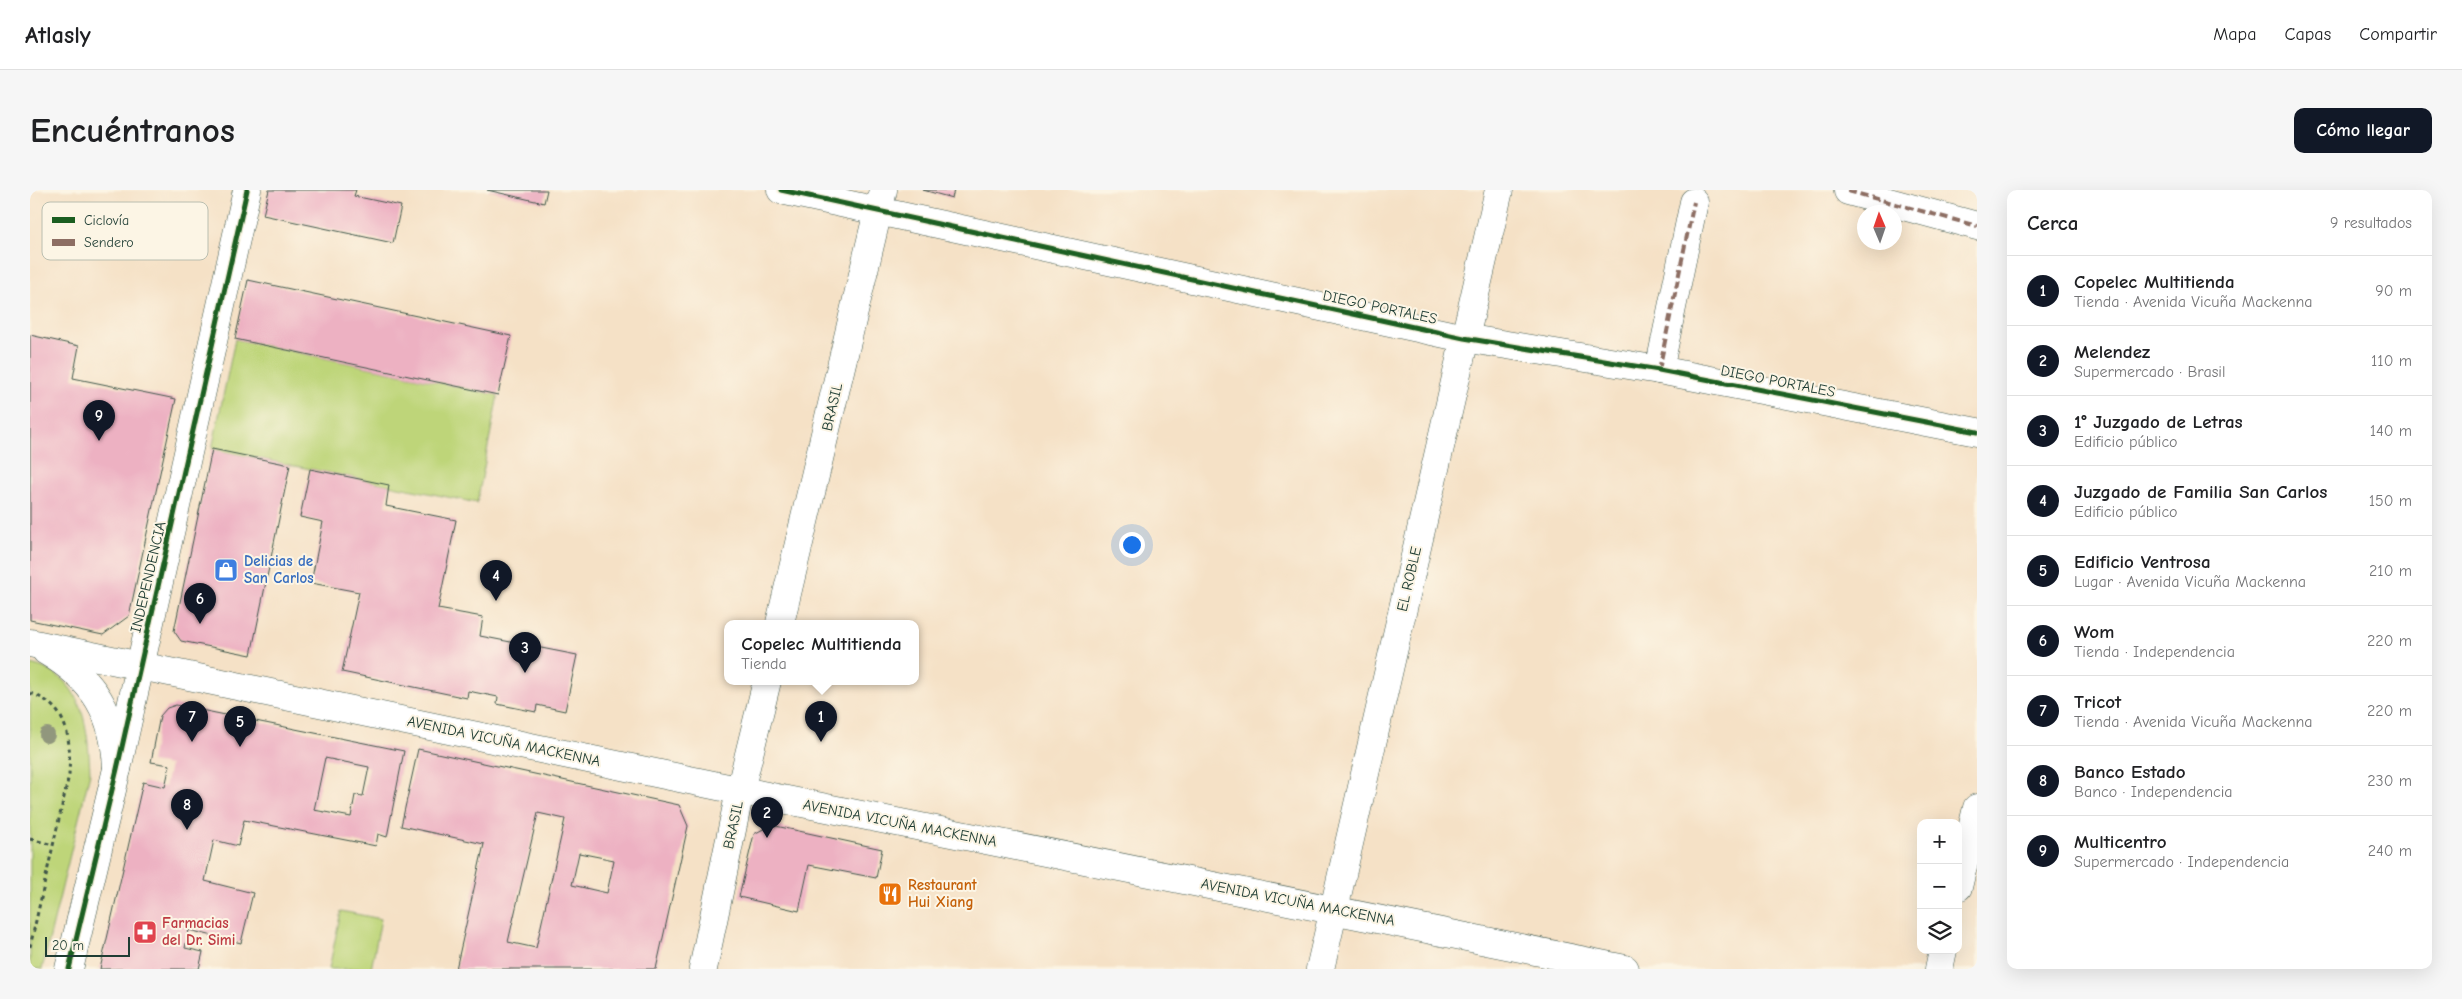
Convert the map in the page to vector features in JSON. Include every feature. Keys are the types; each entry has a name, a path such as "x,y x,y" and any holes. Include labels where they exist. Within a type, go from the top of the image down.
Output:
{"street":[{"name":"INDEPENDENCIA","path":"70,969 118,770 247,190"},
{"name":"DIEGO PORTALES","path":"782,190 880,200 1464,338 1659,370 1977,432"},
{"name":"EL ROBLE","path":"1320,969 1499,190"},
{"path":"1848,191 1977,226"},
{"name":"BRASIL","path":"781,620 880,200"},
{"path":"1659,370 1694,202"},
{"name":"AVENIDA VICUÑA MACKENNA","path":"30,643 740,791 1625,969"},
{"path":"30,643 61,660 79,674 95,693 112,728 118,770"},
{"name":"BRASIL","path":"703,969 740,791 766,685"},
{"path":"1962,870 1977,808"},
{"path":"1939,969 1942,954"}],"path":[{"path":"30,693 48,702 64,722 68,731 70,749 68,776 30,947"},
{"path":"30,839 53,845"}],"green space":[{"path":"235,339 498,395 477,503 212,449"},
{"path":"30,664 48,670 62,679 80,705 87,738 90,773 42,969 30,969"},
{"path":"341,911 381,919 371,969 329,969"}],"building":[{"path":"269,190 356,190 354,196 401,206 393,243 263,215"},
{"path":"487,190 547,190 544,203"},
{"path":"923,190 954,190 952,198"},
{"path":"248,280 511,336 498,395 235,339"},
{"path":"30,335 79,346 73,378 176,399 129,616 103,635 30,620"},
{"path":"212,449 290,465 251,655 181,641 174,631"},
{"path":"310,469 389,485 386,506 456,520 438,609 483,617 480,636 577,655 565,711 537,705 536,712 497,704 498,697 468,691 467,698 342,672 359,592 311,583 323,522 300,517"},
{"path":"176,705 404,751 387,837 378,834 376,846 244,820 238,846 214,840 205,881 253,893 241,943 189,930 185,948 203,952 199,969 100,969 143,782 165,787 170,765 151,762 160,716 167,708","holes":["325,758 369,767 363,796 355,795 351,817 314,810"]},
{"path":"418,749 679,805 688,826 656,969 456,969 484,844 401,826","holes":["538,813 565,819 536,948 508,942","579,853 614,860 607,893 572,885"]},
{"path":"771,825 882,849 876,878 809,865 799,911 739,897 754,834"}],"marked path":[{"path":"1848,191 1977,226"},
{"path":"1659,370 1694,202"}],"cycle path":[{"path":"69,969 117,769 247,190"},
{"path":"781,190 1464,338 1659,370 1977,432"}],"place":[{"name":"Multicentro","path":"99,441"},
{"name":"Delicias de San Carlos","path":"226,570"},
{"name":"Juzgado de Familia San Carlos","path":"496,601"},
{"name":"Wom","path":"200,624"},
{"name":"1° Juzgado de Letras","path":"525,673"},
{"name":"Tricot","path":"192,742"},
{"name":"Copelec Multitienda","path":"821,742"},
{"name":"Edificio Ventrosa","path":"240,747"},
{"name":"Banco Estado","path":"187,830"},
{"name":"Melendez","path":"767,838"},
{"name":"Restaurant Hui Xiang","path":"890,894"},
{"name":"Farmacias del Dr. Simi","path":"145,932"}]}
